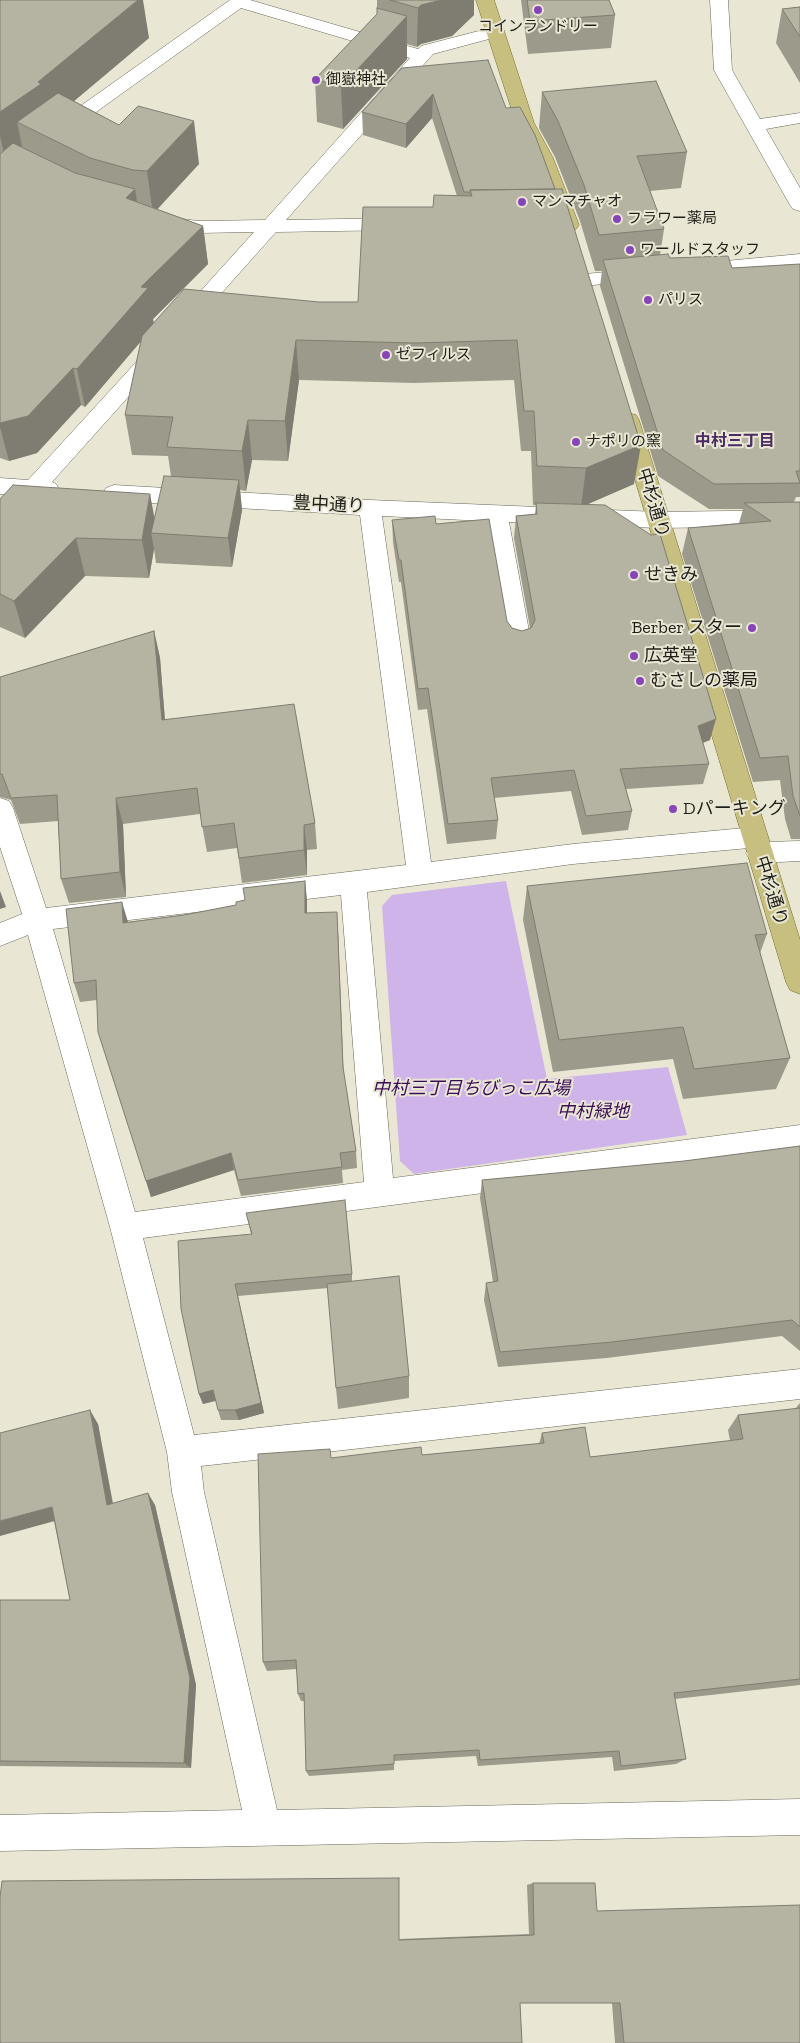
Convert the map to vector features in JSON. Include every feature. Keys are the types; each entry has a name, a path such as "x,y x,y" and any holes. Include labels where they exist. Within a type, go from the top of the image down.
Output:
{"main road":[{"path":"485,0 525,123 544,158 560,222 583,272"},
{"name":"中杉通り","path":"621,399 800,982"}],"street":[{"path":"719,0 723,70 800,205"},
{"path":"3,168 239,1 422,56"},
{"path":"0,521 34,488 428,50 494,32"},
{"path":"755,126 800,118"},
{"path":"3,168 29,177"},
{"path":"146,221 198,227 415,224"},
{"path":"583,272 669,272 800,260"},
{"name":"豊中通り","path":"0,486 370,508 658,520 800,518"},
{"path":"370,508 420,874"},
{"path":"496,513 519,642"},
{"path":"0,808 38,920 125,1227 183,1452 188,1492 250,1761 263,1828"},
{"path":"0,934 38,920 353,883 573,854 757,845 800,851"},
{"path":"353,883 380,1194"},
{"path":"125,1227 800,1138"},
{"path":"183,1452 800,1384"},
{"path":"0,1833 800,1817"}],"green space":[{"name":"中村三丁目ちびっこ広場","path":"506,881 547,1079 668,1067 687,1135 414,1174 400,1161 382,906 392,895"}],"building":[{"path":"0,0 138,0 38,82 41,84 0,112"},
{"path":"390,0 442,0 421,5 418,8"},
{"path":"527,0 609,0 615,15 530,21"},
{"path":"800,7 800,37 782,9"},
{"path":"377,8 407,16 341,87 315,79 377,14"},
{"path":"488,60 506,108 520,107 535,135 555,189 470,190 471,192 464,192 433,94 406,124 362,112 402,68"},
{"path":"656,81 687,152 637,156 664,229 599,235 584,185 558,121 542,92"},
{"path":"58,93 119,125 138,106 194,121 147,171 133,170 90,158 17,122"},
{"path":"13,143 75,173 135,189 126,198 203,226 141,287 148,288 77,369 73,368 28,416 0,423 0,154"},
{"path":"562,189 641,445 586,468 537,466 534,411 524,411 517,340 415,343 296,340 285,421 248,420 242,451 167,447 173,417 125,415 142,336 184,289 319,302 358,302 363,207 433,207 434,195 472,196 470,190"},
{"path":"668,254 670,258 728,256 732,268 800,264 800,471 796,471 800,483 714,484 663,450 603,260"},
{"path":"164,476 239,480 228,538 151,533"},
{"path":"13,485 150,494 142,540 76,538 14,601 0,594 0,499"},
{"path":"800,502 800,816 793,796 788,756 760,758 688,528 771,521 744,503"},
{"path":"536,503 605,505 651,535 660,534 716,719 698,726 709,764 620,769 632,811 586,816 574,770 491,778 498,820 448,824 428,688 418,689 401,560 399,560 392,520 435,516 436,524 489,519 507,621 512,628 522,631 531,628 535,620 516,516 537,514"},
{"path":"154,631 162,720 294,704 315,823 304,825 304,850 239,858 234,823 202,827 197,788 116,798 120,872 61,879 57,795 11,798 2,774 0,774 0,677"},
{"path":"747,863 767,934 755,935 790,1058 694,1069 683,1027 559,1040 527,886"},
{"path":"305,881 305,913 337,912 343,1067 356,1151 340,1153 342,1167 238,1180 231,1153 146,1181 98,1032 96,980 74,983 66,909 122,902 123,923 184,915 236,905 236,902 245,900 243,888"},
{"path":"800,1146 800,1327 792,1320 612,1342 500,1352 486,1283 498,1281 482,1180 684,1161"},
{"path":"345,1200 352,1274 235,1284 261,1403 235,1410 218,1410 213,1390 199,1394 181,1309 178,1241 252,1234 246,1213"},
{"path":"399,1276 409,1376 336,1388 327,1284"},
{"path":"800,1408 800,1679 674,1693 686,1759 621,1766 619,1751 480,1760 479,1750 394,1755 394,1764 306,1771 304,1693 298,1694 296,1660 263,1662 258,1454 330,1449 331,1458 421,1447 422,1455 544,1443 542,1433 585,1427 590,1457 743,1439 738,1415"},
{"path":"90,1410 107,1505 148,1493 190,1678 184,1763 0,1761 0,1600 70,1600 52,1507 0,1521 0,1433"},
{"path":"399,1878 399,1940 534,1935 533,1883 595,1883 597,1911 800,1905 800,2043 624,2043 620,2003 520,2003 522,2043 0,2043 0,1897 2,1881"}],"place":[{"name":"コインランドリー","path":"538,10"},
{"name":"御嶽神社","path":"316,80"},
{"name":"マンマチャオ","path":"522,202"},
{"name":"フラワー薬局","path":"617,219"},
{"name":"ワールドスタッフ","path":"630,250"},
{"name":"パリス","path":"648,300"},
{"name":"ゼフィルス","path":"386,355"},
{"name":"ナポリの窯","path":"576,442"},
{"name":"せきみ","path":"634,575"},
{"name":"Berber スター","path":"752,628"},
{"name":"広英堂","path":"634,656"},
{"name":"むさしの薬局","path":"640,681"},
{"name":"Dパーキング","path":"673,809"}],"district":[{"name":"中村三丁目","path":"735,441"}],"park label":[{"name":"中村緑地","path":"593,1112"}]}
